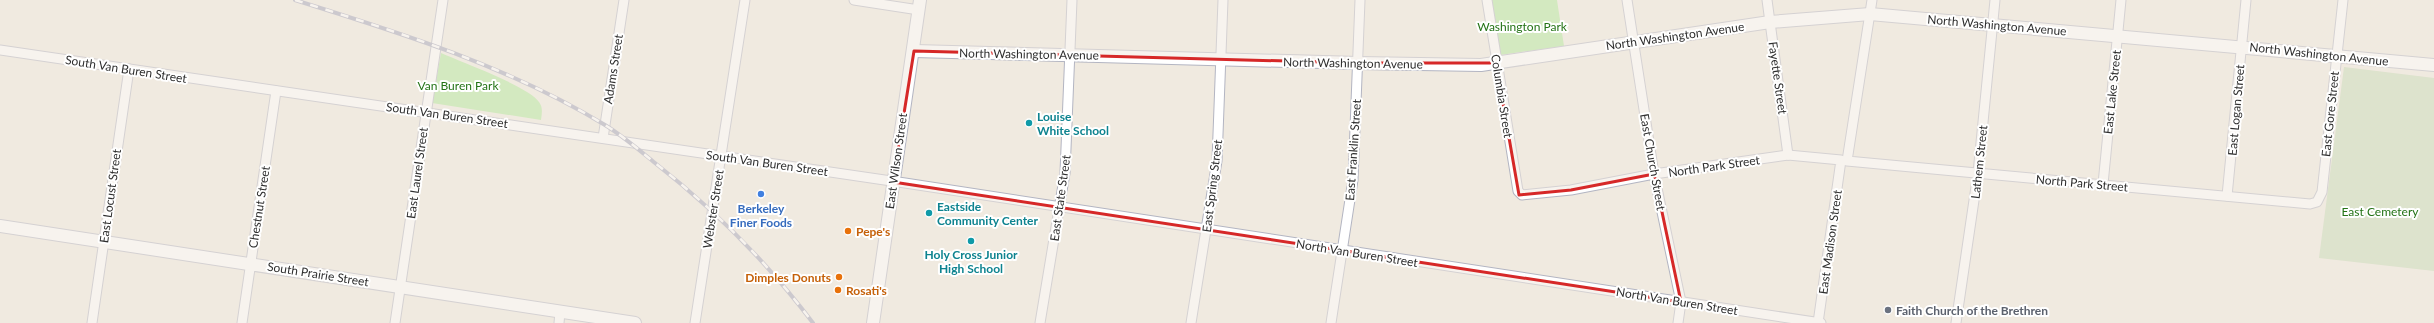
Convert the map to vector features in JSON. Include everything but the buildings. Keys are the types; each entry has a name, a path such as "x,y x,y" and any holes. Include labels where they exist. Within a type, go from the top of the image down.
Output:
{"main road":[{"name":"East Wilson Street","path":"873,323 914,50 919,5"},
{"name":"North Washington Avenue","path":"914,50 974,54 1071,54 1221,60 1358,63 1496,63 1770,22 1870,14 2242,46 2434,65"},
{"name":"South Prairie Street","path":"0,226 400,286 560,318 635,323"}],"street":[{"name":"East Laurel Street","path":"395,323 442,0"},
{"name":"Adams Street","path":"603,138 624,0"},
{"name":"Webster Street","path":"695,323 745,0"},
{"path":"854,0 919,5"},
{"name":"East State Street","path":"1040,323 1059,207 1068,138 1072,0"},
{"name":"East Spring Street","path":"1192,323 1217,161 1223,0"},
{"name":"East Franklin Street","path":"1331,323 1353,180 1360,0"},
{"name":"Columbia Street","path":"1487,0 1518,192"},
{"name":"East Church Street","path":"1627,0 1654,174 1681,302 1678,323"},
{"name":"Fayette Street","path":"1767,0 1788,155"},
{"name":"East Madison Street","path":"1819,323 1844,161 1872,0"},
{"name":"Lathem Street","path":"1956,323 1978,173 1995,0"},
{"name":"East Lake Street","path":"2103,184 2121,0"},
{"name":"East Logan Street","path":"2227,196 2246,0"},
{"name":"East Gore Street","path":"2317,202 2322,192 2343,0"},
{"name":"South Van Buren Street","path":"0,50 893,182"},
{"name":"East Locust Street","path":"92,323 129,69"},
{"name":"Chestnut Street","path":"242,323 276,91"},
{"name":"North Park Street","path":"1518,192 1522,195 1527,195 1571,190 1654,174 1788,155 2310,204 2317,202"},
{"name":"North Van Buren Street","path":"893,182 1819,323"}],"highlighted area":[{"path":"914,51 1358,63 1496,63 1519,195 1571,190 1654,174 1681,302 893,182"}],"green space":[{"name":"Washington Park","path":"1492,0 1557,0 1564,46 1500,55"},
{"name":"Van Buren Park","path":"441,53 509,82 533,96 541,106 541,120 432,103"},
{"name":"East Cemetery","path":"2344,67 2434,78 2434,271 2319,258"}],"railway":[{"path":"295,0 375,25 454,53 569,104 605,125 631,143 699,199 719,218 759,258 813,323"}],"place":[{"name":"Louise White School","path":"1029,123"},
{"name":"Berkeley Finer Foods","path":"761,194"},
{"name":"Eastside Community Center","path":"929,213"},
{"name":"Pepe's","path":"848,231"},
{"name":"Holy Cross Junior High School","path":"971,241"},
{"name":"Dimples Donuts","path":"839,277"},
{"name":"Rosati's","path":"838,290"},
{"name":"Faith Church of the Brethren","path":"1888,310"}]}
